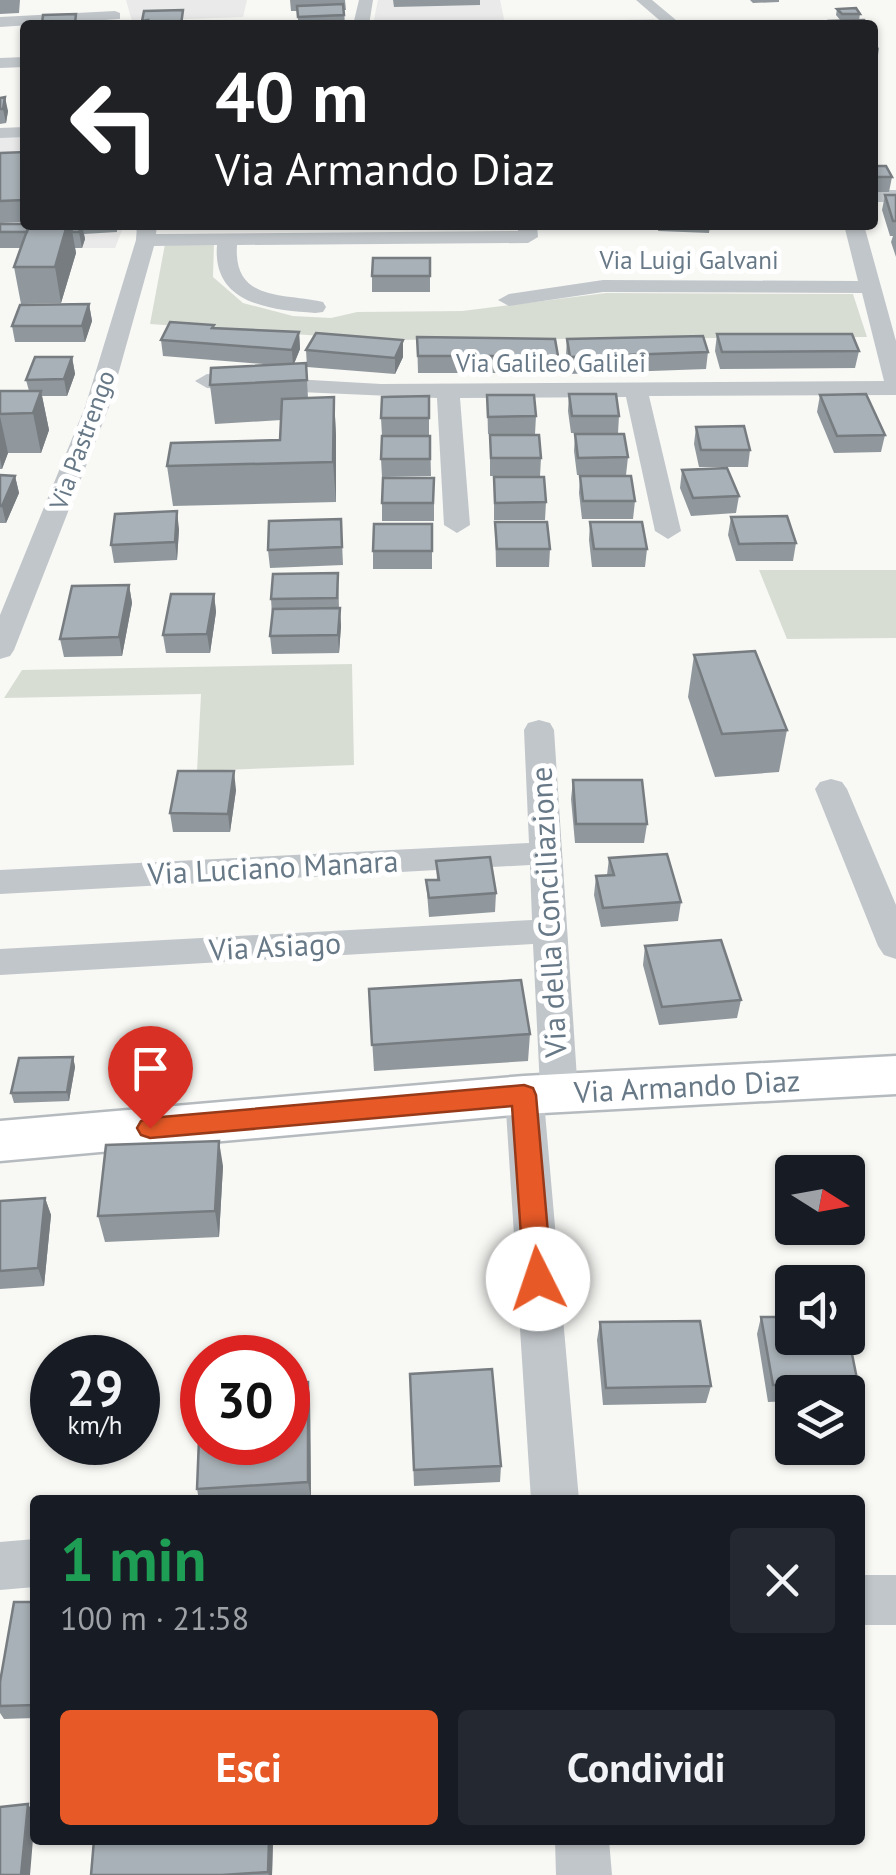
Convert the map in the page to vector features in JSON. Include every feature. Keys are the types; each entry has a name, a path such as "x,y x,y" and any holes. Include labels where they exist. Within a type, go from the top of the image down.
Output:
{"main road":[{"name":"Via Armando Diaz","path":"0,1141 541,1094 896,1075"}],"street":[{"path":"643,0 668,20"},
{"path":"29,20 115,14"},
{"path":"147,233 228,239 528,237 527,230"},
{"path":"855,230 896,386"},
{"name":"Via Pastrengo","path":"0,650 97,407 147,233"},
{"path":"228,239 228,271 239,285 270,300 315,307"},
{"name":"Via Luigi Galvani","path":"509,300 603,286 870,287"},
{"name":"Via Galileo Galilei","path":"207,381 381,392 896,386"},
{"path":"448,390 457,526"},
{"path":"636,390 668,531"},
{"name":"Via della Conciliazione","path":"538,730 550,931 541,1094 555,1495"},
{"path":"831,789 896,946"},
{"name":"Via Luciano Manara","path":"0,882 546,853"},
{"name":"Via Asiago","path":"0,962 550,931"},
{"path":"0,1566 30,1563"},
{"path":"865,1600 896,1600"},
{"path":"582,1845 584,1875"}],"shaded area":[{"path":"126,0 247,0 243,17 132,20"},
{"path":"378,0 500,0 504,20 374,20"},
{"path":"20,134 20,230 122,230 115,248 0,248 0,135"},
{"path":"165,244 214,244 213,277 243,303 293,316 331,318 357,312 462,311 606,293 853,294 867,337 379,340 150,324"},
{"path":"759,570 896,570 896,638 787,639"},
{"path":"352,664 354,765 197,771 201,694 4,698 22,670"}],"building":[{"path":"343,4 344,15 298,17 297,6"},
{"path":"856,8 860,14 842,14 837,9"},
{"path":"183,10 182,20 142,20 144,11"},
{"path":"76,14 75,20 42,20 43,15"},
{"path":"20,152 20,200 0,201 0,153"},
{"path":"878,166 886,166 892,177 878,177"},
{"path":"885,195 896,195 896,221 893,221"},
{"path":"0,224 20,224 20,230 28,230 27,232 0,232"},
{"path":"27,230 66,230 55,267 14,267"},
{"path":"373,258 430,258 430,276 372,276"},
{"path":"89,304 82,326 12,326 20,305"},
{"path":"170,322 299,332 292,350 161,340"},
{"path":"316,333 403,340 395,358 306,350"},
{"path":"717,334 852,334 859,351 722,352"},
{"path":"703,336 708,352 570,357 567,339"},
{"path":"417,337 555,339 558,356 418,356"},
{"path":"35,357 72,357 64,379 26,380"},
{"path":"306,363 307,380 210,385 211,368"},
{"path":"0,391 41,391 33,413 0,414"},
{"path":"569,394 616,394 619,416 572,416"},
{"path":"866,394 885,435 837,436 820,395"},
{"path":"487,395 534,395 536,416 488,417"},
{"path":"429,396 429,418 381,418 382,397"},
{"path":"334,397 333,462 167,466 171,443 280,440 282,399"},
{"path":"744,426 750,450 701,450 696,427"},
{"path":"575,434 624,434 628,457 578,458"},
{"path":"490,435 539,435 541,458 491,458"},
{"path":"382,436 430,436 430,459 381,459"},
{"path":"727,468 739,496 693,498 682,470"},
{"path":"0,475 15,476 2,506 0,506"},
{"path":"580,476 631,476 635,501 583,501"},
{"path":"494,477 544,477 546,502 495,503"},
{"path":"383,478 434,478 433,503 382,503"},
{"path":"177,511 175,542 111,545 115,514"},
{"path":"787,516 796,543 739,544 731,517"},
{"path":"341,519 342,547 268,550 269,521"},
{"path":"495,522 547,522 550,549 497,549"},
{"path":"590,522 642,522 647,549 594,549"},
{"path":"374,524 432,524 432,551 373,551"},
{"path":"338,573 337,598 271,599 273,574"},
{"path":"129,585 119,637 60,639 72,586"},
{"path":"171,594 214,594 207,634 163,635"},
{"path":"340,608 338,635 270,636 273,609"},
{"path":"755,651 787,730 722,734 694,655"},
{"path":"178,771 234,771 228,814 170,813"},
{"path":"573,780 642,780 647,824 576,824"},
{"path":"667,854 681,902 603,908 596,876 614,875 609,858"},
{"path":"490,857 496,893 429,898 426,880 439,880 436,861"},
{"path":"721,940 741,1000 662,1007 645,946"},
{"path":"521,980 530,1034 372,1045 369,989"},
{"path":"73,1057 67,1092 11,1093 19,1058"},
{"path":"219,1141 215,1211 98,1216 106,1145"},
{"path":"45,1198 38,1268 0,1271 0,1201"},
{"path":"761,1317 775,1317 775,1355 852,1355 856,1375 775,1375 773,1385"},
{"path":"700,1321 711,1386 606,1388 600,1322"},
{"path":"492,1369 501,1466 414,1470 410,1374"},
{"path":"198,1465 308,1465 308,1482 197,1489"},
{"path":"14,1602 30,1602 30,1705 0,1706 0,1682"},
{"path":"28,1804 21,1875 0,1875 0,1807"},
{"path":"94,1845 269,1845 268,1872 91,1875"}],"route":[{"path":"150,1128 524,1095 538,1279"}]}
